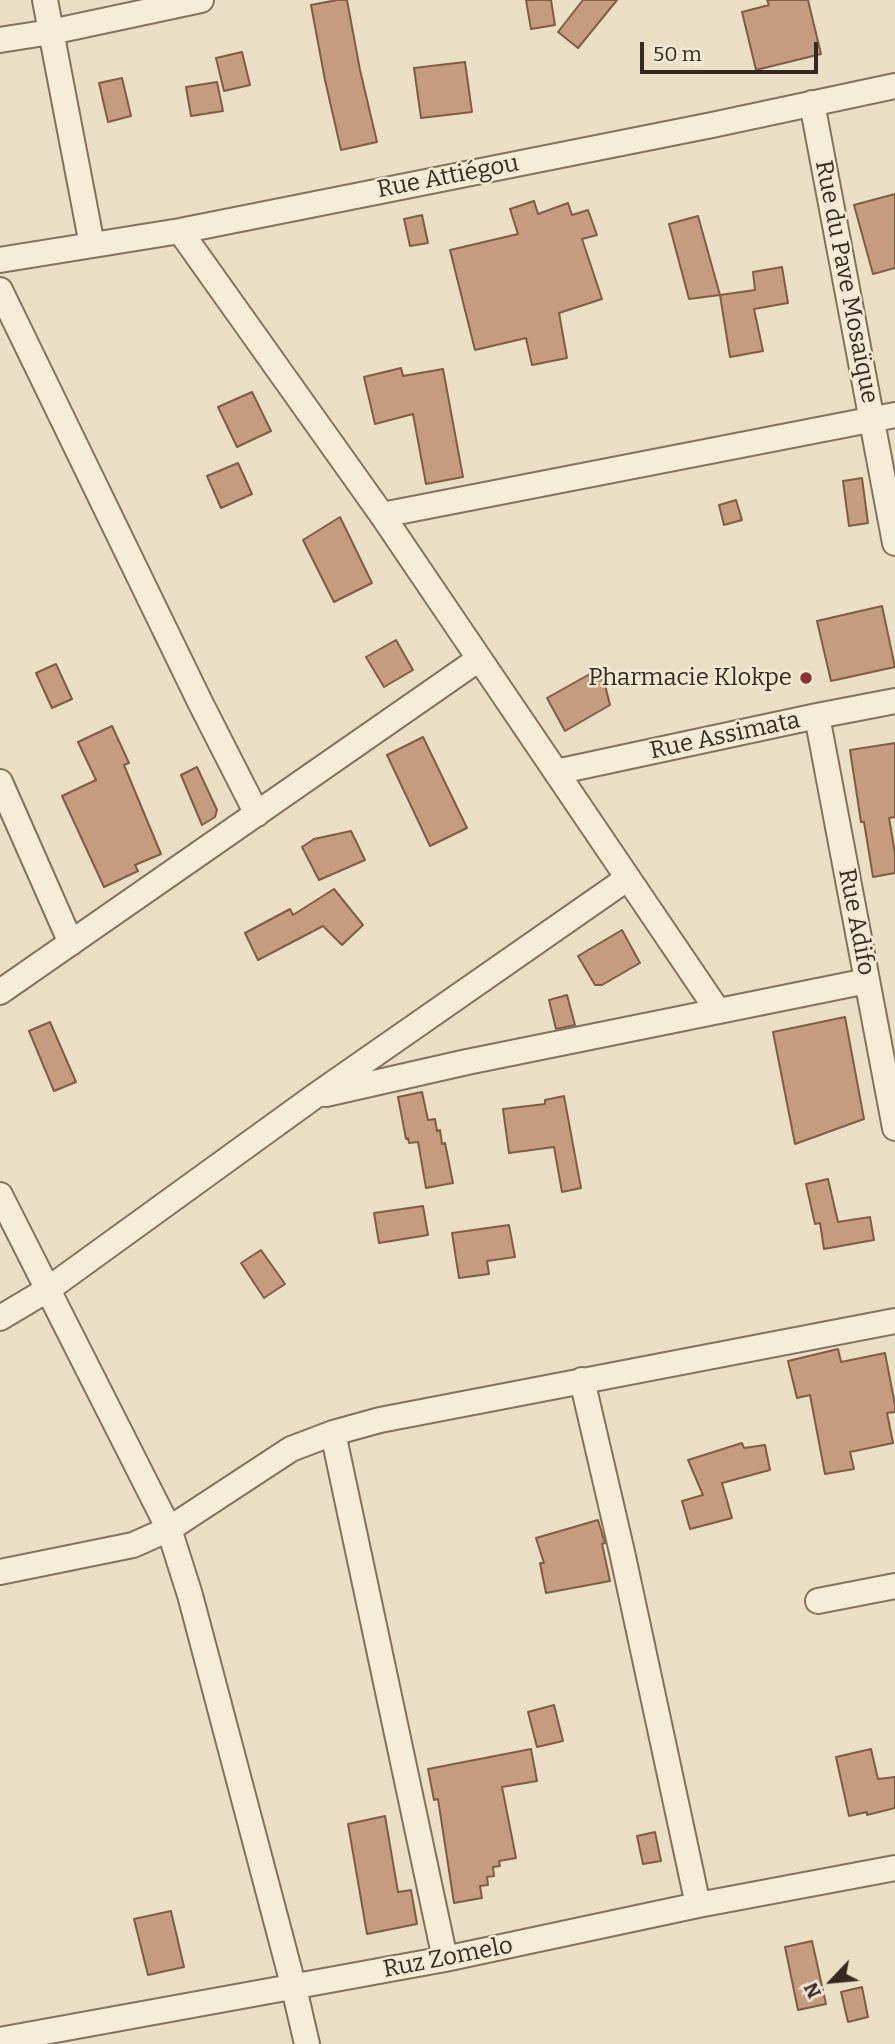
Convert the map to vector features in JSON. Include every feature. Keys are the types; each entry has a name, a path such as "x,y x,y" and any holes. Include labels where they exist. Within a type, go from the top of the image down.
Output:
{"street":[{"path":"45,0 93,245"},
{"path":"0,40 51,32 201,0"},
{"name":"Rue Attiégou","path":"0,260 180,231 895,86"},
{"name":"Rue du Pave Mosaïque","path":"812,103 884,417 895,543"},
{"path":"180,231 382,515 718,1011"},
{"path":"0,290 257,814"},
{"path":"382,515 884,417"},
{"path":"0,992 480,659"},
{"name":"Rue Assimata","path":"556,772 895,701"},
{"name":"Rue Adifo","path":"817,716 895,1128"},
{"path":"0,782 71,943"},
{"path":"0,1318 47,1290 315,1096 628,878"},
{"path":"315,1096 467,1062 867,981"},
{"path":"0,1195 169,1529 190,1595 307,2044"},
{"path":"0,1572 133,1545 169,1529 291,1449 333,1433 380,1420 895,1321"},
{"path":"582,1380 698,1905"},
{"path":"333,1433 445,1959"},
{"path":"818,1601 895,1586"},
{"name":"Ruz Zomelo","path":"13,2040 445,1959 698,1905 895,1868"}],"building":[{"path":"347,0 377,142 341,150 311,5"},
{"path":"526,0 551,0 555,25 531,29"},
{"path":"583,0 617,0 578,48 558,32"},
{"path":"767,0 808,0 821,54 756,70 742,12 769,5"},
{"path":"242,52 250,85 224,91 216,58"},
{"path":"465,62 472,112 421,118 414,68"},
{"path":"122,78 131,116 108,122 99,83"},
{"path":"217,82 223,111 191,116 186,87"},
{"path":"895,194 895,268 873,274 854,205"},
{"path":"534,201 538,214 568,203 572,215 588,210 597,235 582,239 602,299 559,313 567,358 532,365 526,338 475,350 450,250 518,234 510,209"},
{"path":"422,215 428,243 410,246 404,219"},
{"path":"698,216 720,295 689,299 669,224"},
{"path":"782,267 788,303 754,309 763,351 730,357 720,295 755,290 753,272"},
{"path":"401,368 403,376 443,369 463,477 426,484 413,414 375,424 364,377"},
{"path":"252,392 271,431 237,447 218,407"},
{"path":"238,463 252,494 221,508 207,476"},
{"path":"862,478 868,523 849,526 843,481"},
{"path":"736,500 742,520 724,525 719,505"},
{"path":"340,517 372,583 334,602 303,540"},
{"path":"882,606 895,667 831,681 817,621"},
{"path":"396,640 413,670 384,687 366,657"},
{"path":"56,664 72,699 52,708 36,673"},
{"path":"597,670 605,685 610,705 565,731 547,698"},
{"path":"112,726 129,763 124,765 161,854 135,865 138,871 104,887 62,796 96,780 78,742"},
{"path":"423,737 467,828 430,846 387,755"},
{"path":"895,743 895,817 889,818 895,853 895,873 873,877 850,750"},
{"path":"197,767 217,810 215,817 202,825 181,775"},
{"path":"351,831 365,860 319,880 302,847 314,839"},
{"path":"334,889 363,925 342,945 323,926 258,960 245,933 290,909 293,915"},
{"path":"622,930 640,963 602,985 595,985 578,956"},
{"path":"567,995 575,1025 556,1029 549,1000"},
{"path":"845,1017 864,1119 795,1144 773,1032"},
{"path":"50,1022 76,1082 54,1091 29,1031"},
{"path":"422,1092 428,1120 435,1119 442,1144 445,1143 453,1183 426,1188 418,1142 409,1143 408,1138 406,1139 398,1097"},
{"path":"564,1096 581,1188 562,1192 554,1147 509,1153 503,1109 545,1104 545,1100"},
{"path":"828,1179 838,1222 870,1217 874,1240 824,1249 820,1223 815,1224 806,1184"},
{"path":"423,1206 428,1235 379,1243 374,1213"},
{"path":"509,1225 515,1257 487,1261 489,1274 459,1278 452,1233"},
{"path":"261,1250 285,1284 264,1298 241,1263"},
{"path":"838,1349 841,1362 885,1353 895,1405 895,1412 887,1413 893,1443 850,1452 854,1469 825,1474 810,1395 797,1398 788,1361"},
{"path":"742,1443 744,1448 765,1445 770,1470 722,1483 732,1518 690,1529 682,1501 703,1495 688,1460"},
{"path":"598,1520 605,1543 602,1544 610,1581 546,1593 540,1563 544,1563 536,1538"},
{"path":"554,1705 563,1741 537,1747 528,1712"},
{"path":"531,1749 537,1781 502,1787 516,1858 499,1861 500,1866 493,1867 494,1876 487,1877 488,1885 480,1886 482,1898 454,1903 438,1799 434,1800 428,1769"},
{"path":"871,1749 878,1779 895,1777 895,1808 849,1816 836,1757"},
{"path":"385,1816 398,1892 411,1890 417,1924 367,1934 348,1824"},
{"path":"655,1832 661,1861 643,1864 637,1836"},
{"path":"171,1911 184,1967 148,1975 134,1919"},
{"path":"812,1941 826,2004 798,2010 785,1947"},
{"path":"862,1987 868,2017 848,2022 841,1992"}],"place":[{"name":"Pharmacie Klokpe","path":"806,678"}]}
